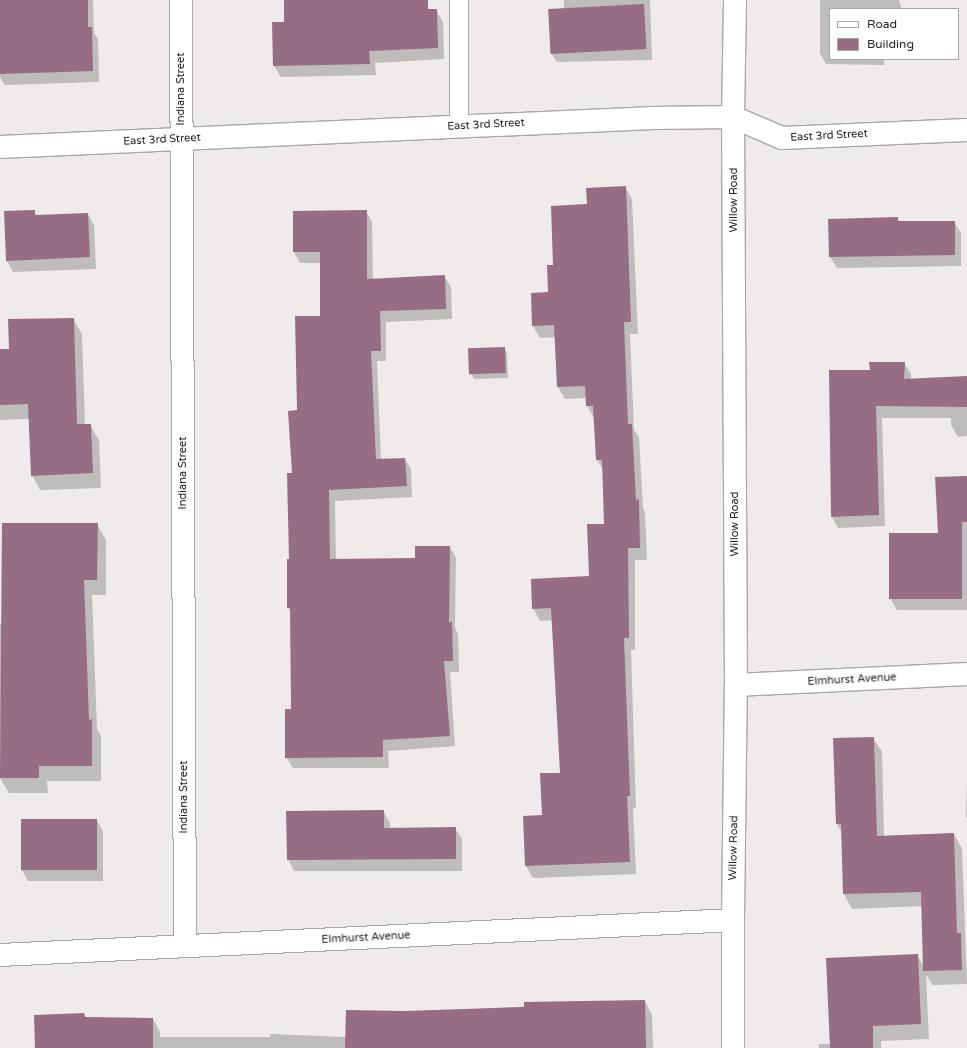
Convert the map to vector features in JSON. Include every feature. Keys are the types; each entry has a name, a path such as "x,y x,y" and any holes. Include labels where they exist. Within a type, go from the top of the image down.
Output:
{"street":[{"name":"Indiana Street","path":"180,0 185,946"},
{"name":"Willow Road","path":"733,1048 732,920 736,685 733,117 735,0"},
{"name":"East 3rd Street","path":"0,147 653,118 733,117 782,138 967,130"},
{"name":"Elmhurst Avenue","path":"736,685 967,674"},
{"name":"Elmhurst Avenue","path":"0,955 732,920"}],"lane":[{"path":"459,0 460,127"}],"building":[{"path":"0,0 88,0 88,27 92,27 93,71 0,74"},
{"path":"284,0 428,0 428,9 437,9 438,48 369,51 370,64 273,66 272,22 284,22"},
{"path":"644,4 646,49 550,54 548,9"},
{"path":"626,186 631,322 624,322 628,424 632,424 636,500 639,499 640,548 628,548 629,638 624,638 630,796 627,796 630,862 525,866 523,816 542,815 540,773 560,773 551,608 532,609 531,579 589,576 587,524 604,524 602,460 596,460 593,406 586,406 585,386 557,387 554,325 532,326 531,293 548,292 547,265 553,265 551,206 587,204 586,188"},
{"path":"35,210 35,215 88,213 90,257 6,261 4,211"},
{"path":"367,210 367,279 445,275 446,309 380,311 381,351 371,351 376,459 405,458 407,486 329,490 330,559 415,558 415,546 450,546 449,622 452,622 453,661 444,661 450,736 383,740 383,757 285,758 285,709 291,709 290,608 287,608 287,559 289,559 287,473 292,473 288,411 297,410 295,316 320,316 320,252 293,252 293,211"},
{"path":"898,217 898,221 955,221 955,255 829,257 828,219"},
{"path":"74,318 77,424 91,424 93,473 31,476 28,404 0,405 0,349 9,349 8,319"},
{"path":"505,347 506,373 469,374 468,348"},
{"path":"869,362 905,362 904,379 967,376 967,407 876,406 879,515 831,517 829,370 870,370"},
{"path":"967,476 967,522 962,522 962,599 889,599 889,533 938,533 935,477"},
{"path":"2,523 98,523 97,580 84,580 89,720 92,719 92,766 39,766 39,778 0,778"},
{"path":"874,737 877,836 954,833 957,933 961,933 962,970 923,971 921,892 843,894 841,824 836,824 833,738"},
{"path":"384,810 384,828 456,827 456,859 287,860 286,811"},
{"path":"21,819 97,819 97,870 21,870"},
{"path":"918,954 921,1024 873,1026 873,1048 830,1048 826,958"},
{"path":"645,1000 646,1048 345,1048 346,1010 405,1011 524,1007 524,1002"},
{"path":"84,1013 85,1017 153,1018 153,1048 35,1048 34,1015"}]}
